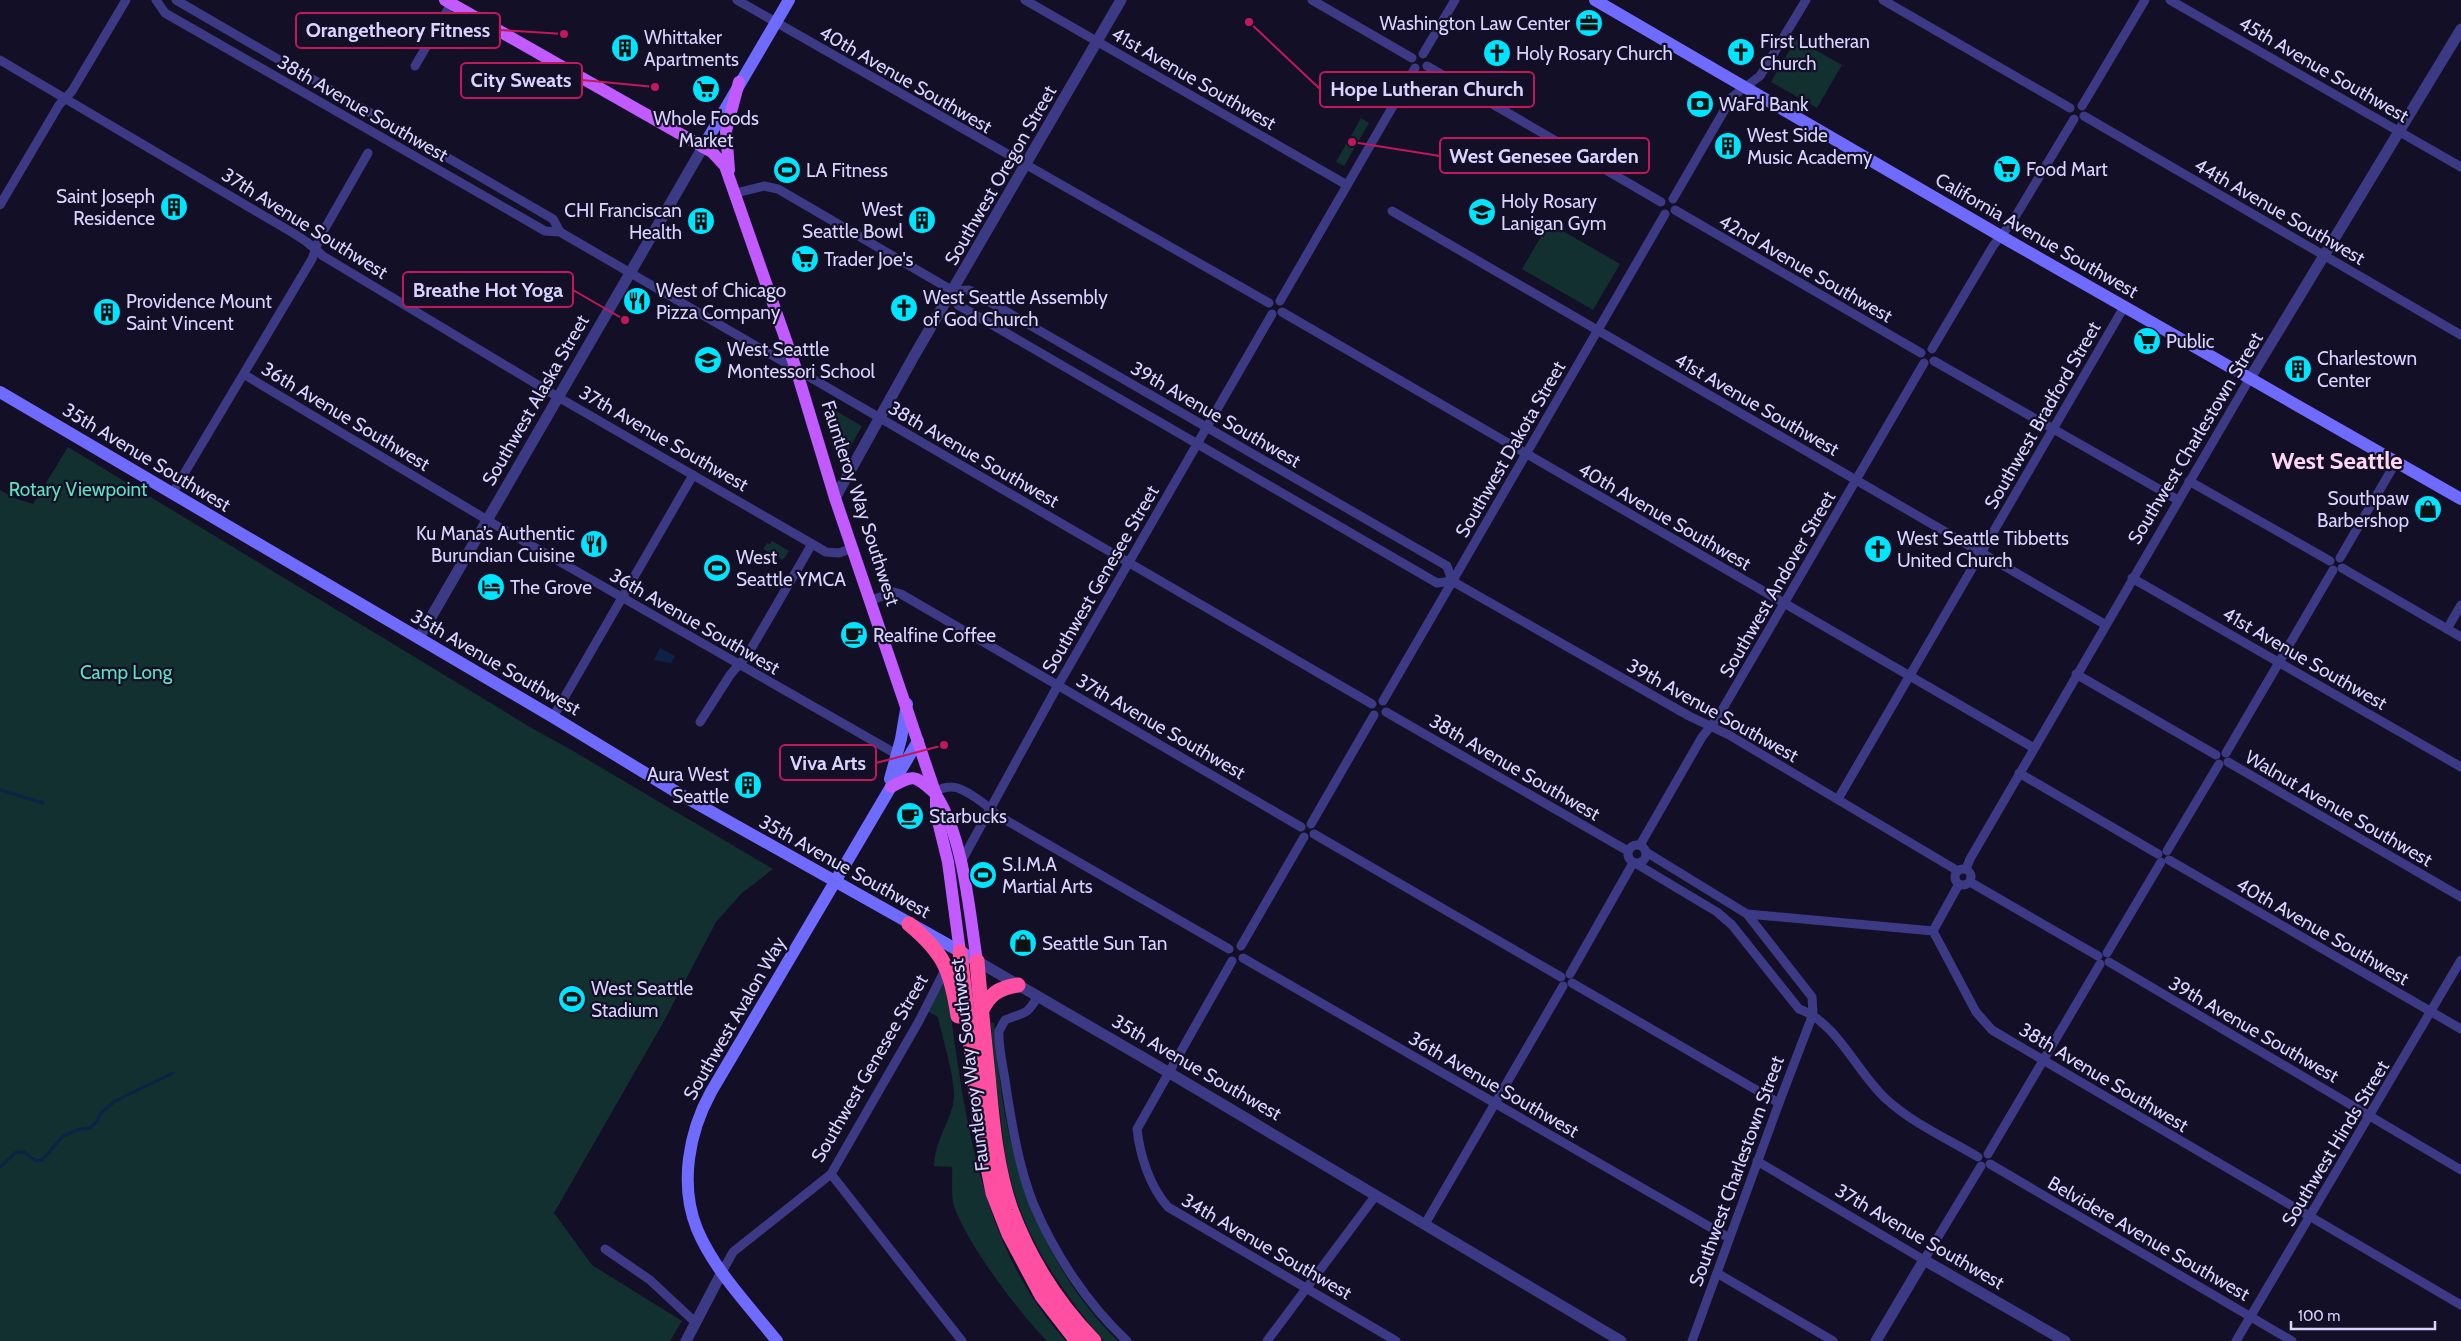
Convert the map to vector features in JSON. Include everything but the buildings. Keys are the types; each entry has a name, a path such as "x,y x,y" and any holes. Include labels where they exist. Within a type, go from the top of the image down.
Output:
{"highway":[{"path":"909,924 931,942 947,966 955,998 961,1038 973,1075"},
{"name":"Fauntleroy Way Southwest","path":"960,952 980,1128 999,1212 1042,1296 1077,1341"},
{"name":"Fauntleroy Way Southwest","path":"977,961 996,1148 1011,1208 1022,1236 1044,1276 1068,1311 1094,1341"},
{"path":"981,1012 987,999 996,991 1018,985"}],"main road":[{"name":"Southwest Alaska Street","path":"703,147 739,82 789,0"},
{"name":"California Avenue Southwest","path":"1595,0 2000,236 2461,500"},
{"name":"Fauntleroy Way Southwest","path":"450,1 703,147 721,160 729,173 796,369 835,498 872,600 936,793 946,810 960,862 977,961"},
{"path":"729,173 726,131 739,82"},
{"name":"35th Avenue Southwest","path":"0,392 554,717 678,793 977,961"},
{"name":"Southwest Avalon Way","path":"777,1341 722,1272 705,1245 694,1218 688,1177 689,1155 693,1134 700,1112 711,1092 891,787 901,761 907,704"},
{"name":"Southwest Avalon Way","path":"885,798 901,761 918,741"},
{"path":"891,787 909,777 915,777 936,793"},
{"name":"Fauntleroy Way Southwest","path":"936,793 936,814 948,862 960,952"}],"street":[{"path":"0,205 58,105 65,98 126,0"},
{"name":"38th Avenue Southwest","path":"156,0 165,13 545,231 560,232 1372,704"},
{"name":"38th Avenue Southwest","path":"176,0 553,219 560,232"},
{"name":"40th Avenue Southwest","path":"736,0 1269,303"},
{"name":"41st Avenue Southwest","path":"1025,0 1347,185"},
{"name":"Southwest Oregon Street","path":"835,498 1122,0"},
{"path":"1312,0 1412,58"},
{"path":"1423,54 1455,0"},
{"path":"1673,200 1732,97 1760,76 1806,0"},
{"path":"1883,0 2070,108"},
{"path":"2082,106 2145,0"},
{"name":"45th Avenue Southwest","path":"2170,0 2461,167"},
{"path":"415,66 450,1"},
{"name":"Southwest Charlestown Street","path":"1962,870 2189,480 2461,29"},
{"path":"1418,53 1423,54 1428,59 1426,66 1420,70 1415,68 1412,58 1418,53"},
{"name":"37th Avenue Southwest","path":"0,60 293,233 323,256 558,397 812,544 834,554 853,548"},
{"path":"1426,66 1661,202"},
{"path":"1280,301 1415,68"},
{"path":"2075,104 2082,106 2084,116 2080,119 2074,119 2069,114 2070,108 2075,104"},
{"name":"44th Avenue Southwest","path":"2084,116 2461,335"},
{"path":"1932,349 1993,246 2012,222 2074,119"},
{"name":"Southwest Alaska Street","path":"419,638 703,147"},
{"path":"172,494 244,375 368,153"},
{"name":"39th Avenue Southwest","path":"736,193 764,186 778,189 953,291 969,290 1447,566 1452,581"},
{"path":"1666,198 1673,200 1676,204 1675,210 1672,214 1665,214 1660,208 1661,202 1666,198"},
{"name":"42nd Avenue Southwest","path":"1675,210 1921,353"},
{"name":"41st Avenue Southwest","path":"1392,211 2106,625"},
{"name":"Southwest Dakota Street","path":"1383,701 1665,214"},
{"name":"39th Avenue Southwest","path":"953,291 958,305 1437,583 1452,581 1710,727 1729,735 1962,870"},
{"path":"1274,300 1280,301 1283,306 1282,312 1277,315 1272,314 1268,310 1269,303 1274,300"},
{"name":"Southwest Bradford Street","path":"1838,799 2124,306"},
{"name":"40th Avenue Southwest","path":"1282,312 2034,748"},
{"name":"Southwest Genesee Street","path":"960,862 1057,687 1272,314"},
{"path":"1926,348 1932,349 1936,354 1934,361 1929,364 1924,363 1921,353 1926,348"},
{"path":"1934,361 2178,500"},
{"name":"Southwest Andover Street","path":"1643,849 1702,737 1718,717 1924,363"},
{"name":"36th Avenue Southwest","path":"244,375 901,761"},
{"path":"2340,558 2396,462"},
{"path":"554,717 693,475"},
{"path":"2189,480 2330,561"},
{"path":"700,722 738,665 748,654 812,544"},
{"path":"2335,557 2340,558 2344,563 2337,572 2330,566 2330,561 2335,557"},
{"path":"2342,568 2461,637"},
{"path":"1876,1341 1983,1162 1991,1158 1988,1154 2333,570"},
{"name":"41st Avenue Southwest","path":"2132,578 2461,767"},
{"name":"37th Avenue Southwest","path":"872,600 894,592 901,594 1057,687 1301,827"},
{"path":"2447,629 2461,605"},
{"name":"Walnut Avenue Southwest","path":"2076,674 2461,897"},
{"path":"1378,700 1383,701 1387,706 1386,712 1381,716 1374,715 1371,710 1372,704 1378,700"},
{"name":"38th Avenue Southwest","path":"1386,712 1628,851"},
{"path":"1311,824 1374,715"},
{"name":"40th Avenue Southwest","path":"2019,773 2461,1029"},
{"path":"936,793 955,787 989,807 997,815 1228,949"},
{"path":"1305,823 1311,824 1314,828 1314,834 1310,838 1304,837 1300,832 1301,827 1305,823"},
{"path":"1314,834 1778,1103"},
{"path":"1241,946 1304,837"},
{"path":"1425,1224 1634,863 1644,860 1643,849 1634,845 1628,851 1628,856 1634,863"},
{"name":"Belvidere Avenue Southwest","path":"1643,849 1748,914 1812,997 1813,1014"},
{"name":"Belvidere Avenue Southwest","path":"1634,863 1717,912 1732,925 1799,1009 1813,1014 1885,1098 1899,1110 1983,1162 2292,1341"},
{"path":"1962,870 1971,874 1970,882 1966,885 1959,884 1955,878 1962,870"},
{"name":"39th Avenue Southwest","path":"1970,882 2461,1170"},
{"path":"1748,914 1933,931 1959,884"},
{"name":"38th Avenue Southwest","path":"1933,931 1984,1022 2044,1060 2461,1305"},
{"path":"1228,949 1233,945 1241,946"},
{"path":"1228,949 1228,956 1232,961 1237,962 1243,958 1244,951 1241,946"},
{"name":"36th Avenue Southwest","path":"1243,958 1730,1238"},
{"name":"Southwest Hinds Street","path":"2236,1341 2461,960"},
{"name":"35th Avenue Southwest","path":"977,961 1621,1341"},
{"path":"1168,1072 1232,961"},
{"name":"Southwest Genesee Street","path":"686,1341 733,1252 831,1174 919,1021 947,966"},
{"name":"Fauntleroy Way Southwest","path":"1038,996 1028,1011 1020,1017 1005,1020 999,1031 1009,1105 1019,1156 1033,1203 1058,1251 1091,1303 1127,1341"},
{"name":"Southwest Charlestown Street","path":"1692,1341 1778,1103 1813,1014"},
{"name":"34th Avenue Southwest","path":"1168,1072 1137,1129 1138,1141 1153,1186 1168,1207 1396,1341"},
{"name":"37th Avenue Southwest","path":"1757,1162 2065,1341"},
{"path":"831,1174 962,1341"},
{"path":"1267,1341 1376,1195"},
{"path":"605,1249 650,1280 696,1323"},
{"path":"1717,1273 1833,1341"}],"green space":[{"path":"1796,39 1842,65 1817,108 1771,82"},
{"path":"1361,118 1369,123 1344,166 1336,162"},
{"path":"1549,223 1620,264 1593,310 1522,269"},
{"path":"827,406 862,426 845,456 842,456"},
{"path":"68,447 535,730 773,869 742,893 716,922 664,1021 554,1213 592,1265 682,1321 670,1341 0,1341 0,490 14,498 33,504"},
{"path":"772,541 789,551 783,560 763,549 767,543 770,544"},
{"path":"946,979 959,1075 968,1123 993,1217 1012,1261 1036,1303 1066,1341 1047,1341 1008,1296 972,1242 955,1209 952,1194 952,1167 934,1166 939,1141 951,1112 954,1096 952,1074 938,1017 927,1011"},
{"path":"991,1022 994,1023 1007,1125 1023,1185 1034,1213 1046,1241 1078,1294 1118,1341 1104,1341 1088,1322 1046,1263 1024,1220 1009,1173 1005,1153"}],"water":[{"path":"660,648 675,656 671,663 654,660"}],"waterway":[{"path":"0,790 43,803"},
{"path":"0,1167 16,1152 24,1152 36,1161 42,1160 63,1136 80,1129 90,1128 97,1122 100,1114 115,1101 173,1073"}],"place":[{"name":"Hope Lutheran Church","path":"1249,22"},
{"name":"Washington Law Center","path":"1589,23"},
{"name":"Orangetheory Fitness","path":"564,34"},
{"name":"Whittaker Apartments","path":"625,48"},
{"name":"First Lutheran Church","path":"1741,52"},
{"name":"Holy Rosary Church","path":"1497,53"},
{"name":"City Sweats","path":"655,87"},
{"name":"Whole Foods Market","path":"706,89"},
{"name":"WaFd Bank","path":"1700,104"},
{"name":"West Genesee Garden","path":"1352,142"},
{"name":"West Side Music Academy","path":"1728,146"},
{"name":"Food Mart","path":"2007,169"},
{"name":"LA Fitness","path":"787,170"},
{"name":"Saint Joseph Residence","path":"174,207"},
{"name":"Holy Rosary Lanigan Gym","path":"1482,212"},
{"name":"West Seattle Bowl","path":"922,220"},
{"name":"CHI Franciscan Health","path":"701,221"},
{"name":"Trader Joe's","path":"805,259"},
{"name":"West of Chicago Pizza Company","path":"637,301"},
{"name":"West Seattle Assembly of God Church","path":"904,308"},
{"name":"Providence Mount Saint Vincent","path":"107,312"},
{"name":"Breathe Hot Yoga","path":"625,320"},
{"name":"Public","path":"2147,341"},
{"name":"West Seattle Montessori School","path":"708,360"},
{"name":"Charlestown Center","path":"2298,369"},
{"name":"Southpaw Barbershop","path":"2428,509"},
{"name":"Ku Mana’s Authentic Burundian Cuisine","path":"594,544"},
{"name":"West Seattle Tibbetts United Church","path":"1878,549"},
{"name":"West Seattle YMCA","path":"717,568"},
{"name":"The Grove","path":"491,587"},
{"name":"Realfine Coffee","path":"854,635"},
{"name":"Viva Arts","path":"944,745"},
{"name":"Aura West Seattle","path":"748,785"},
{"name":"Starbucks","path":"910,816"},
{"name":"S.I.M.A Martial Arts","path":"983,875"},
{"name":"Seattle Sun Tan","path":"1023,943"},
{"name":"West Seattle Stadium","path":"572,999"}],"district":[{"name":"West Seattle","path":"2337,461"}],"park label":[{"name":"Rotary Viewpoint","path":"78,489"},
{"name":"Camp Long","path":"126,672"}]}
